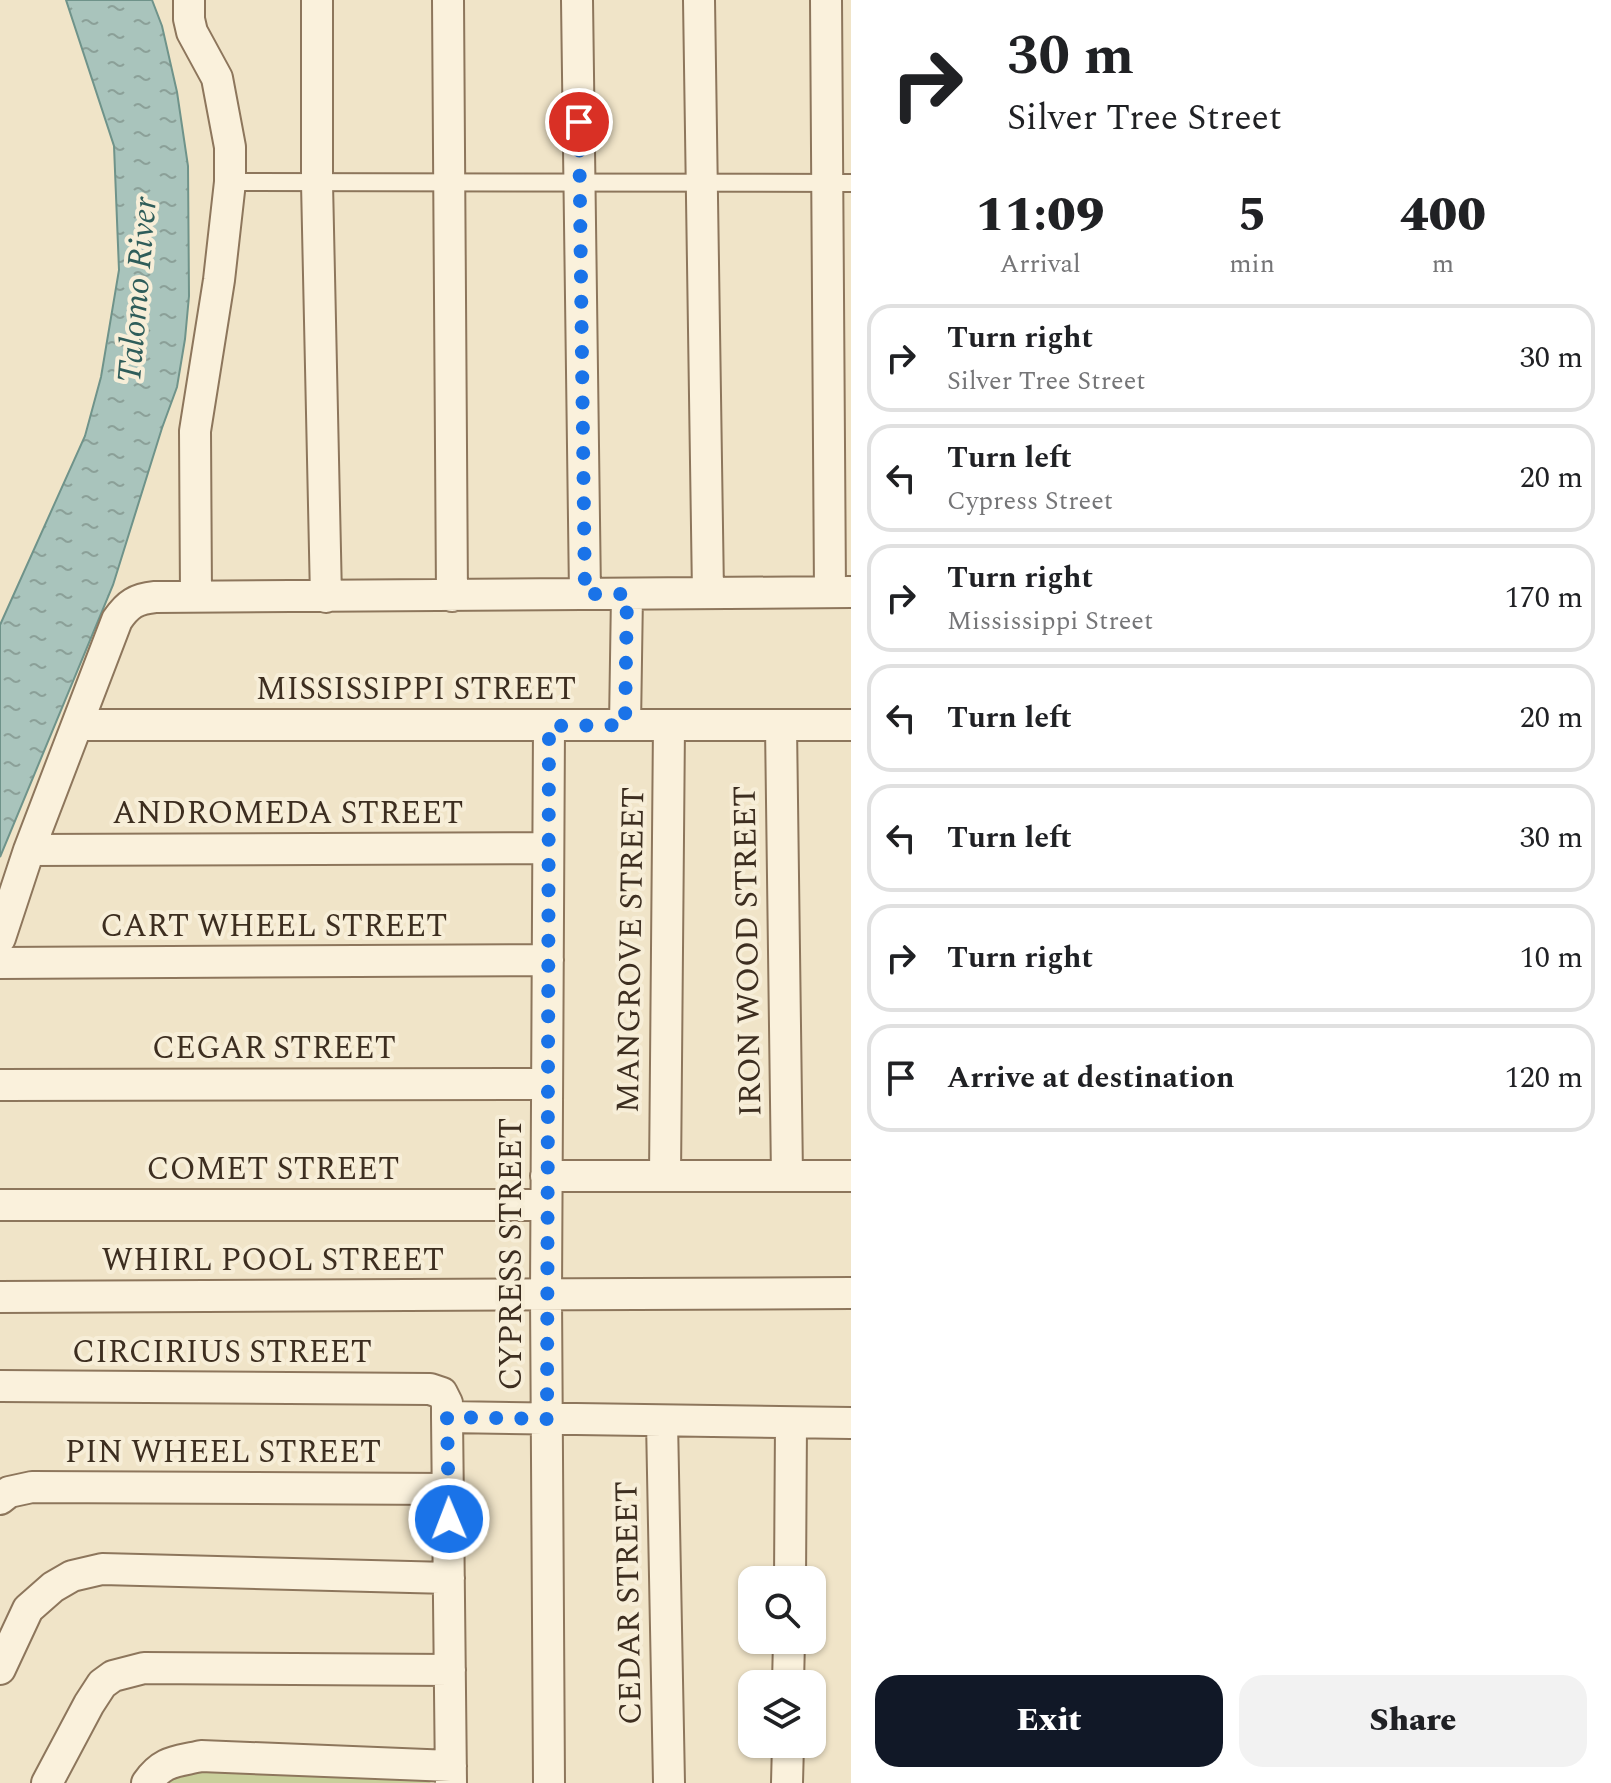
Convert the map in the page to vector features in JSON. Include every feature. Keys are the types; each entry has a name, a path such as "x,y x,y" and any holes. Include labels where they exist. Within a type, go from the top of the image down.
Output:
{"street":[{"path":"189,0 192,32 217,78 230,147 230,182 219,280 195,431 196,596"},
{"path":"317,0 317,183 326,597"},
{"path":"448,0 452,596"},
{"path":"577,0 585,594"},
{"path":"699,0 708,593"},
{"path":"0,938 29,850 117,620 131,603 141,599 196,596 840,592 839,183 826,0"},
{"path":"625,725 627,594"},
{"name":"MISSISSIPPI STREET","path":"77,725 851,725"},
{"name":"MANGROVE STREET","path":"665,1176 669,725"},
{"name":"CYPRESS STREET","path":"549,726 546,1190 549,1783"},
{"name":"IRON WOOD STREET","path":"781,726 787,1176"},
{"name":"ANDROMEDA STREET","path":"29,850 548,848"},
{"name":"CART WHEEL STREET","path":"0,963 548,960"},
{"name":"CEGAR STREET","path":"0,1085 547,1084"},
{"name":"COMET STREET","path":"0,1205 546,1190 665,1176 851,1176"},
{"name":"WHIRL POOL STREET","path":"0,1297 851,1293"},
{"name":"CIRCIRIUS STREET","path":"0,1386 430,1389 445,1405 547,1419 851,1423"},
{"path":"147,1783 165,1764 201,1756 451,1775 445,1405"},
{"name":"CEDAR STREET","path":"662,1421 669,1783"},
{"path":"790,1566 791,1423"},
{"name":"PIN WHEEL STREET","path":"0,1499 9,1492 32,1487 448,1489"},
{"path":"0,1669 28,1609 53,1587 72,1576 102,1569 449,1578"},
{"path":"47,1783 89,1704 102,1684 113,1676 144,1668 450,1670"},
{"path":"787,1783 788,1758"}],"lane":[{"path":"230,182 839,183"}],"green space":[{"path":"204,1769 418,1775 431,1783 168,1783"}],"water":[{"name":"Talomo River","path":"66,0 152,0 162,26 177,92 188,166 189,296 177,387 113,585 0,857 0,625 85,436 101,377 119,270 114,146"}],"route":[{"path":"449,1519 447,1417 547,1419 549,726 625,725 627,594 585,594 579,122"}]}
